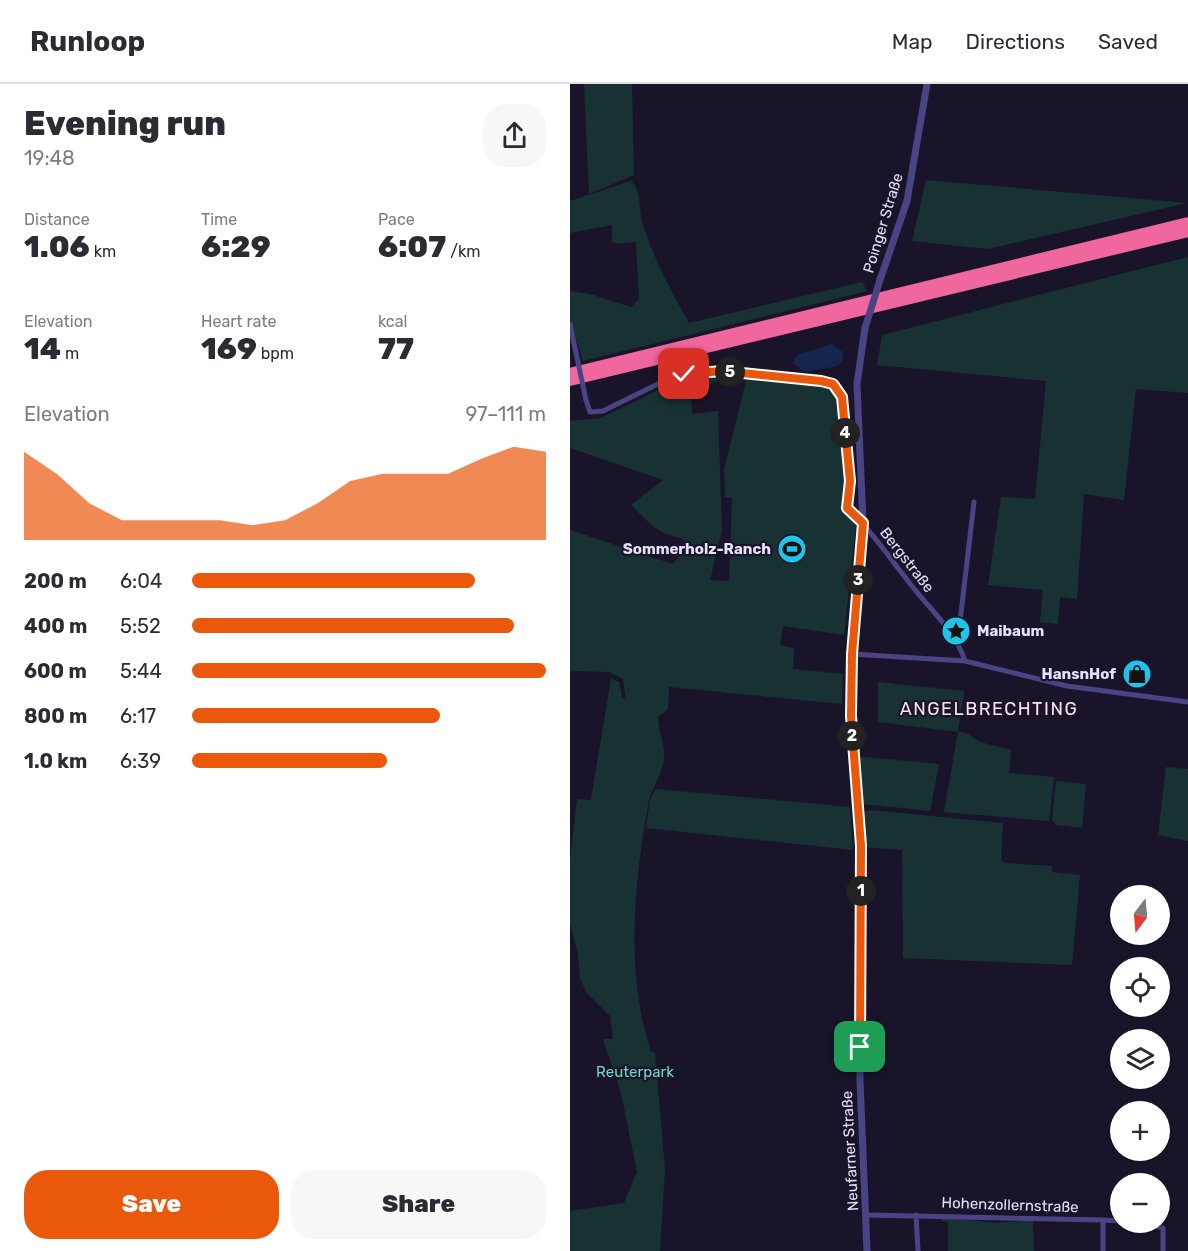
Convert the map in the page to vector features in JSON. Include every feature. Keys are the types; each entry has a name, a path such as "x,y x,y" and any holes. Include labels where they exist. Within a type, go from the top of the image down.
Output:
{"highway":[{"path":"570,373 1188,222"},
{"path":"570,381 1188,231"}],"street":[{"name":"Poinger Straße","path":"864,330 907,201 927,84"},
{"name":"Bergstraße","path":"570,324 590,412 603,411 668,379 705,371 833,384 842,397 850,481 847,508 863,523 920,596 951,631 965,661"},
{"name":"Neufarner Straße","path":"864,330 857,393 863,523 852,654 851,716 861,846 860,1080 867,1251"},
{"path":"951,631 960,622 974,502"},
{"path":"852,654 965,661 1067,686 1188,702"},
{"name":"Hohenzollernstraße","path":"867,1215 1110,1220"},
{"path":"916,1215 918,1251"},
{"path":"1103,1220 1103,1251"},
{"path":"1163,1233 1163,1251"}],"green space":[{"path":"584,84 632,84 634,175 589,194"},
{"path":"926,180 1187,203 988,249 912,241"},
{"path":"631,181 638,194 642,221 651,247 689,323 862,282 867,291 583,361 570,319 570,291 590,294 631,307 639,299 636,242 616,244 612,242 612,225 570,233 570,201"},
{"path":"1188,257 1188,393 1136,389 1124,500 1084,494 1077,599 1060,597 1058,624 1040,622 1043,590 988,585 1001,497 1035,499 1046,381 877,365 882,335"},
{"name":"Reuterpark","path":"711,376 718,381 691,391 692,414 718,411 722,531 710,580 729,581 732,498 725,497 724,470 747,377 830,386 839,397 846,481 842,505 856,526 844,635 783,626 780,645 794,648 793,669 843,674 842,704 669,687 668,709 658,717 664,757 662,770 648,805 639,866 634,929 638,991 643,1022 651,1051 655,1053 665,1169 660,1251 570,1251 570,1211 624,1203 637,1172 621,1093 603,1039 613,1039 610,1016 586,992 580,978 578,954 570,923 570,859 577,799 591,800 611,678 619,682 622,697 626,700 623,679 609,672 570,671 570,530 673,564 683,551 684,539 667,534 655,527 631,505 663,480 570,448 570,421 600,418 682,379"},
{"path":"878,682 964,691 958,731 980,742 1011,750 1009,773 1054,777 1049,821 944,812 958,732 878,722"},
{"path":"855,756 939,764 930,811 864,804 859,799"},
{"path":"1166,767 1188,769 1188,841 1158,835"},
{"path":"1056,781 1086,784 1082,828 1056,825 1052,820"},
{"path":"656,789 850,807 853,850 646,828 650,800"},
{"path":"870,810 1003,823 1001,860 1005,863 1052,866 1052,872 1080,875 1072,965 903,958 902,850 863,847 861,813"},
{"path":"942,1217 996,1223 1033,1220 1034,1251 948,1251 948,1222 942,1221"}],"water":[{"path":"831,344 843,352 843,360 838,366 804,372 793,363 797,355"}],"place":[{"name":"Sommerholz-Ranch","path":"792,549"},
{"name":"Maibaum","path":"956,631"},
{"name":"HansnHof","path":"1137,674"}],"district":[{"name":"ANGELBRECHTING","path":"989,709"}],"route":[{"path":"684,374 723,371 821,381 833,384 842,397 850,481 847,508 863,523 852,654 851,716 861,846 860,1047"}]}
